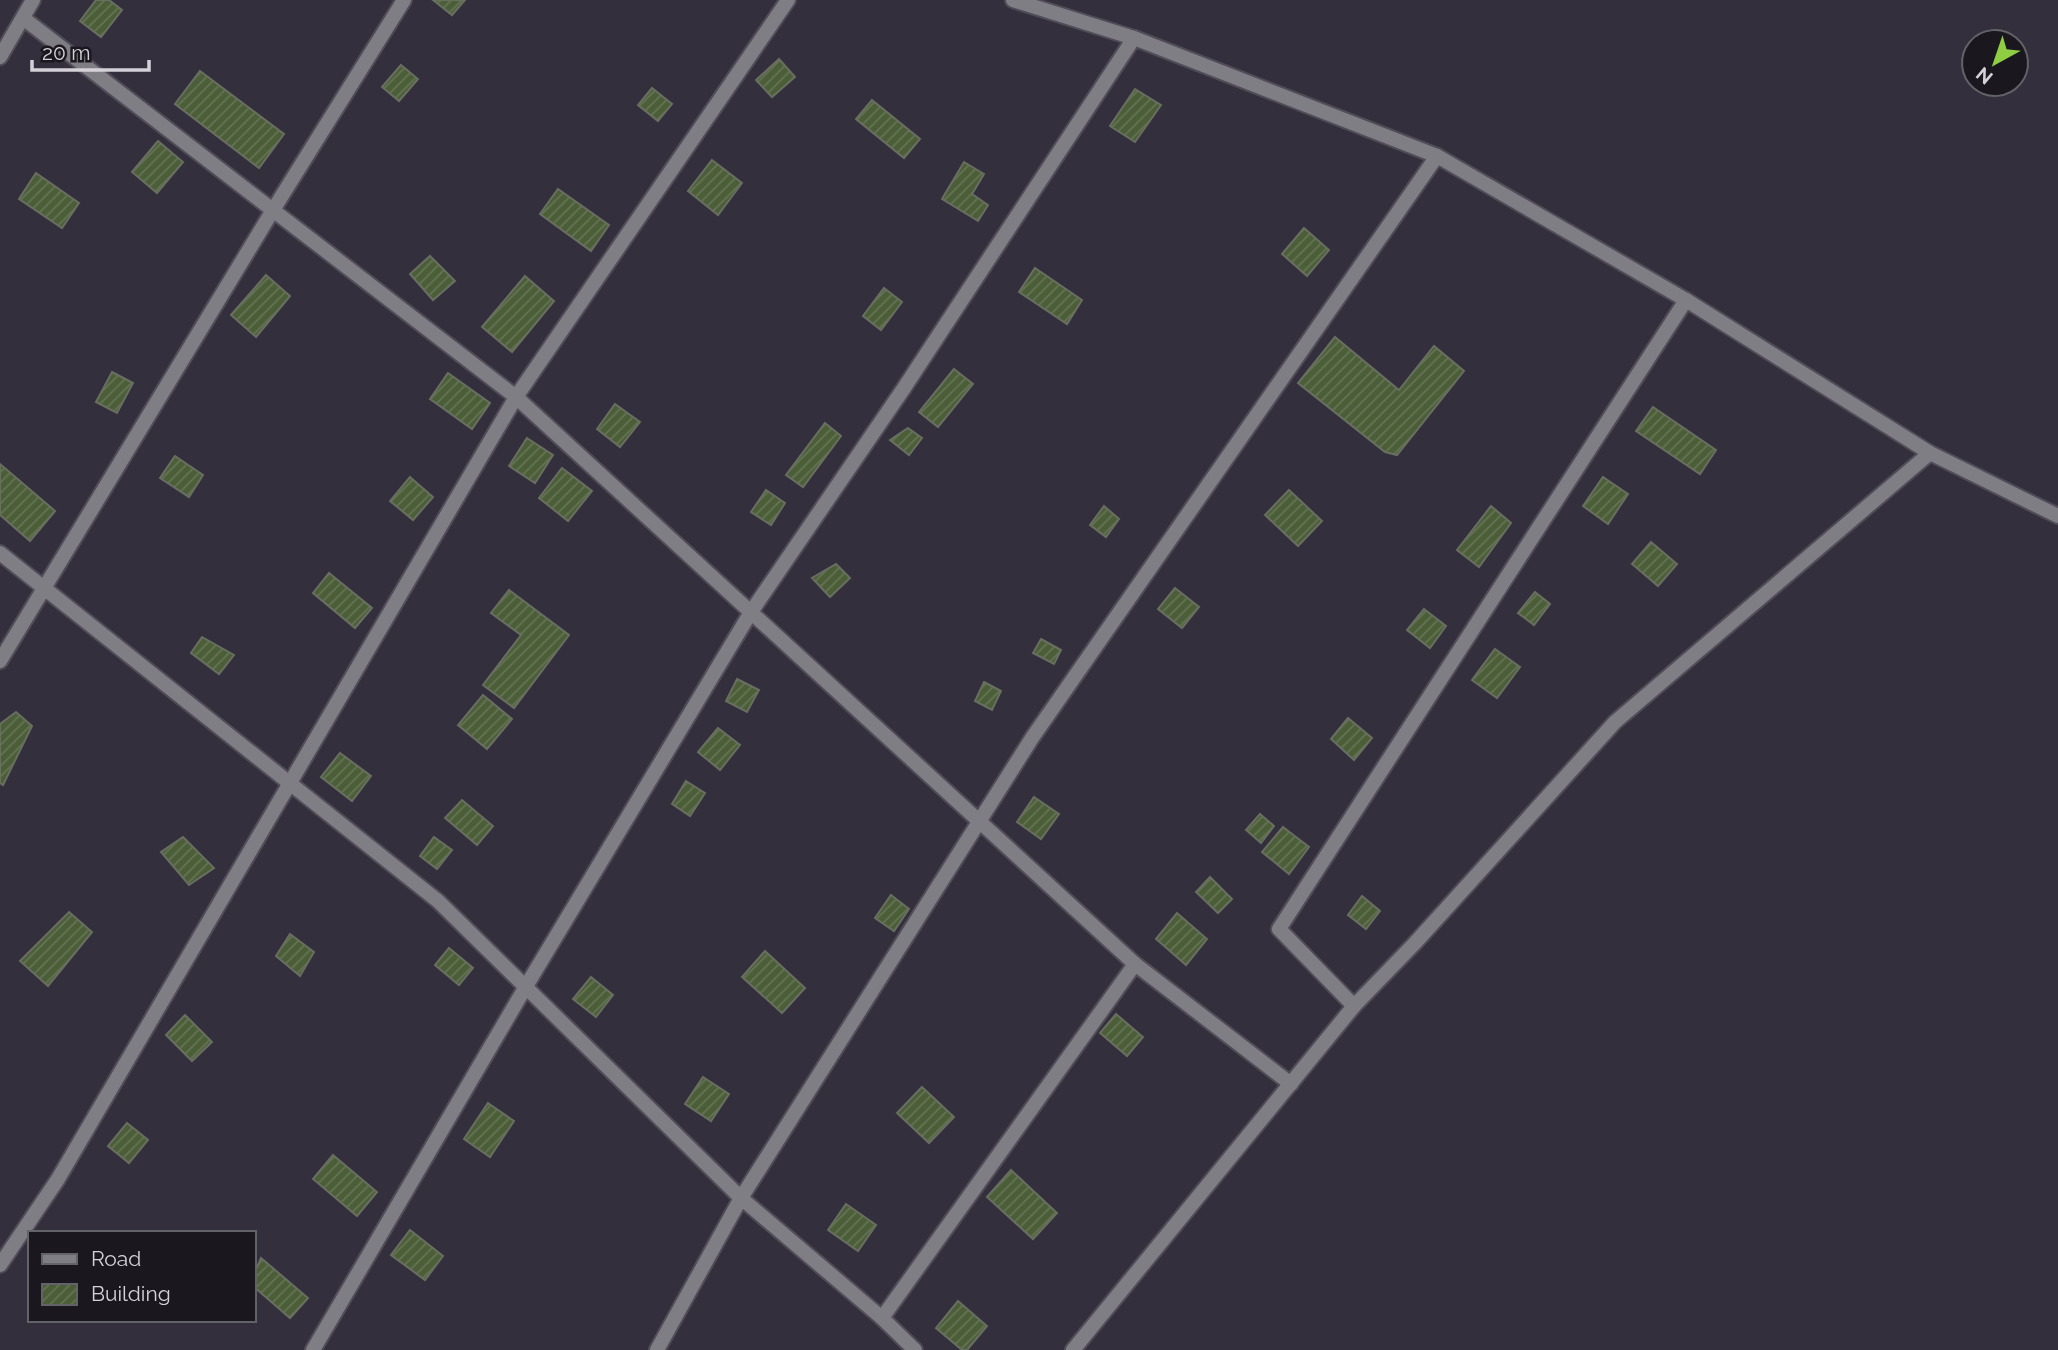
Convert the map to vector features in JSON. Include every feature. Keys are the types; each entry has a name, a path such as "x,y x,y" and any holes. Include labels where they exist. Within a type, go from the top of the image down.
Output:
{"street":[{"path":"0,57 33,0"},
{"path":"0,661 273,210 404,0"},
{"path":"0,1265 58,1179 516,397 788,0"},
{"path":"1013,0 1134,38 1437,156 1686,300 1930,453 2058,516"},
{"path":"23,18 516,397 1135,964 1290,1084"},
{"path":"313,1350 525,988 751,612 905,388 1134,38"},
{"path":"657,1350 741,1198 1048,715 1437,156"},
{"path":"1354,1006 1279,929 1686,300"},
{"path":"1073,1350 1354,1006 1415,943 1615,722 1930,453"},
{"path":"0,553 438,901 741,1198 882,1318 915,1350"},
{"path":"882,1318 1135,964"}],"building":[{"path":"96,0 109,0 122,10 101,37 80,21"},
{"path":"433,0 465,0 452,15"},
{"path":"779,59 795,77 772,97 756,80"},
{"path":"401,65 418,79 399,101 382,87"},
{"path":"200,71 284,134 259,168 175,104"},
{"path":"652,88 672,104 658,121 638,105"},
{"path":"1135,89 1161,105 1135,142 1110,126"},
{"path":"872,100 920,139 904,158 856,119"},
{"path":"158,141 183,162 157,193 132,172"},
{"path":"712,160 742,183 718,215 688,191"},
{"path":"964,162 984,174 972,194 988,205 978,221 942,199"},
{"path":"36,173 79,203 62,228 19,199"},
{"path":"558,189 609,225 591,251 540,214"},
{"path":"1304,228 1329,250 1307,276 1282,254"},
{"path":"430,256 455,281 433,300 410,274"},
{"path":"1035,268 1082,300 1067,324 1019,292"},
{"path":"266,275 290,296 256,337 231,315"},
{"path":"525,276 554,301 512,352 482,327"},
{"path":"884,288 902,302 881,330 863,316"},
{"path":"1335,337 1399,390 1434,346 1464,371 1397,455 1385,452 1298,383"},
{"path":"954,369 973,384 938,427 919,412"},
{"path":"112,372 133,383 117,413 96,402"},
{"path":"448,373 490,403 472,429 430,399"},
{"path":"615,404 640,422 620,447 597,429"},
{"path":"1653,407 1716,450 1700,474 1636,431"},
{"path":"825,423 841,436 803,487 786,475"},
{"path":"908,428 922,438 909,455 890,440"},
{"path":"527,438 553,455 535,483 509,466"},
{"path":"175,456 203,475 189,497 160,478"},
{"path":"0,464 55,511 30,541 0,515"},
{"path":"562,468 592,491 568,521 539,498"},
{"path":"410,477 433,497 413,520 390,501"},
{"path":"1603,477 1628,494 1608,524 1583,506"},
{"path":"766,490 785,503 771,525 751,512"},
{"path":"1289,490 1322,521 1298,546 1265,515"},
{"path":"1104,506 1119,519 1106,537 1090,525"},
{"path":"1491,506 1511,523 1479,567 1457,550"},
{"path":"1651,542 1677,564 1658,586 1632,564"},
{"path":"836,564 850,578 830,597 812,578"},
{"path":"329,573 372,608 355,628 313,593"},
{"path":"1175,588 1199,607 1182,628 1158,609"},
{"path":"509,590 569,635 514,708 483,685 521,635 491,613"},
{"path":"1535,592 1550,604 1534,625 1518,613"},
{"path":"1424,609 1446,626 1430,648 1407,630"},
{"path":"202,637 234,655 219,674 191,653"},
{"path":"1041,639 1061,650 1054,664 1033,653"},
{"path":"1495,649 1520,667 1497,698 1472,680"},
{"path":"737,679 759,690 747,712 726,701"},
{"path":"984,682 1001,691 992,710 975,701"},
{"path":"483,695 512,719 487,749 458,725"},
{"path":"16,712 32,726 3,785 0,783 0,724"},
{"path":"1348,718 1372,738 1354,760 1331,739"},
{"path":"718,728 740,745 720,770 698,752"},
{"path":"340,753 371,776 352,801 321,777"},
{"path":"686,781 705,793 690,816 672,804"},
{"path":"1034,797 1059,814 1041,839 1017,822"},
{"path":"462,800 493,826 477,845 445,818"},
{"path":"1260,814 1274,826 1261,843 1246,830"},
{"path":"1283,827 1309,847 1289,874 1262,852"},
{"path":"183,837 214,868 189,885 161,852"},
{"path":"434,837 452,850 437,869 420,856"},
{"path":"1210,877 1232,899 1218,913 1196,892"},
{"path":"891,895 909,909 894,931 875,918"},
{"path":"1362,896 1380,911 1366,929 1348,915"},
{"path":"69,912 92,932 48,986 20,961"},
{"path":"1177,913 1207,939 1186,965 1156,939"},
{"path":"290,934 314,952 300,976 276,956"},
{"path":"449,948 473,968 459,985 435,965"},
{"path":"765,951 805,988 782,1013 742,977"},
{"path":"591,977 613,995 596,1017 573,999"},
{"path":"1116,1014 1143,1037 1127,1056 1100,1033"},
{"path":"185,1015 212,1042 192,1061 166,1035"},
{"path":"703,1077 729,1094 711,1121 685,1104"},
{"path":"922,1087 954,1117 929,1143 897,1113"},
{"path":"488,1103 514,1121 490,1157 464,1139"},
{"path":"127,1123 148,1140 129,1163 108,1146"},
{"path":"333,1155 377,1192 357,1216 313,1179"},
{"path":"1011,1170 1057,1213 1033,1239 987,1197"},
{"path":"846,1204 876,1225 858,1251 828,1230"},
{"path":"410,1230 443,1256 425,1280 391,1255"},
{"path":"261,1258 308,1298 290,1318 256,1289 256,1269"},
{"path":"958,1301 987,1326 967,1350 962,1350 936,1328"}]}
